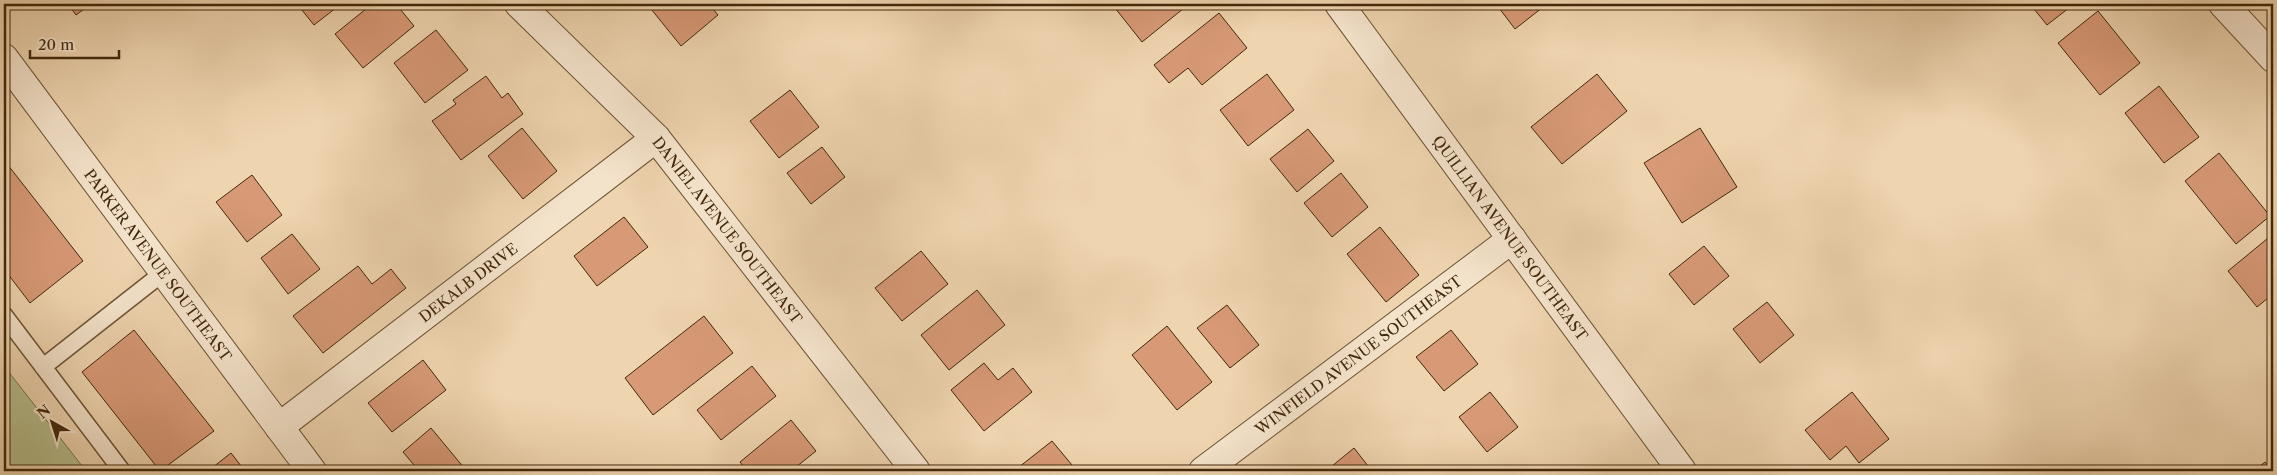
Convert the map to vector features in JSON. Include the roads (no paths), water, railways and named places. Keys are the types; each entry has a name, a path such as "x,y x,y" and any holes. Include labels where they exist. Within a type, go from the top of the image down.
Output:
{"street":[{"name":"DANIEL AVENUE SOUTHEAST","path":"519,4 656,138 916,471"},
{"name":"QUILLIAN AVENUE SOUTHEAST","path":"1339,4 1682,471"},
{"path":"2223,4 2273,58"},
{"name":"PARKER AVENUE SOUTHEAST","path":"4,58 312,471"},
{"name":"DEKALB DRIVE","path":"278,427 656,138"},
{"name":"WINFIELD AVENUE SOUTHEAST","path":"1203,471 1512,239"}],"lane":[{"path":"43,367 164,272"},
{"path":"4,315 122,471"}]}
